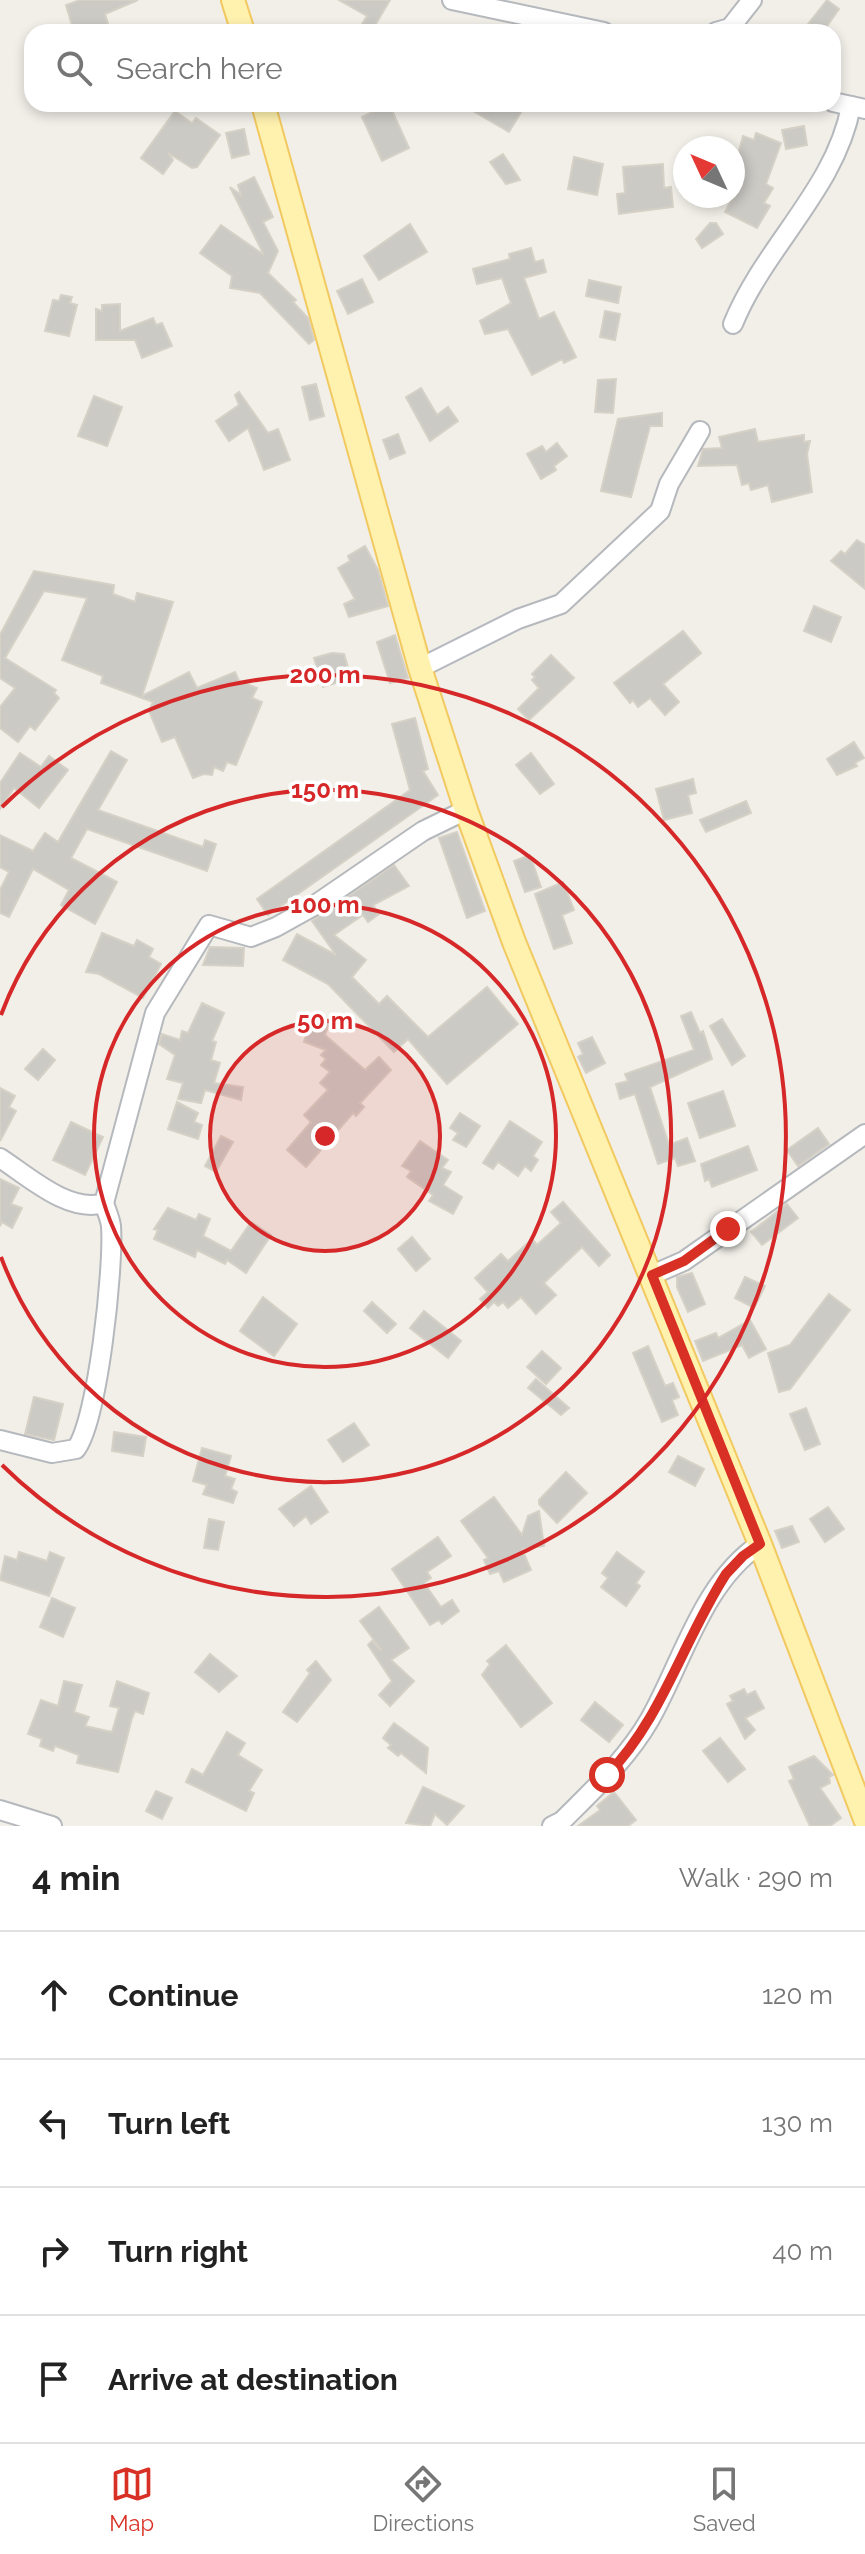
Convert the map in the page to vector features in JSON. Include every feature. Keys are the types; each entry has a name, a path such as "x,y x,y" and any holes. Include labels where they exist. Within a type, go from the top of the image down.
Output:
{"main road":[{"path":"233,0 240,24"},
{"path":"265,112 420,668 466,810 514,942 760,1544 864,1815"}],"street":[{"path":"452,0 566,24"},
{"path":"733,24 752,0"},
{"path":"733,324 745,295 825,176 846,133 850,106"},
{"path":"420,668 518,619 561,604 660,511 669,484 700,431"},
{"path":"0,1440 52,1453 76,1449 84,1438 97,1387 109,1265 111,1224 104,1203 155,1013 209,925 251,937 276,927 312,907 423,831 466,810"},
{"path":"652,1275 684,1261 865,1134"},
{"path":"0,1158 71,1201 90,1207 104,1203"},
{"path":"552,1826 562,1821 628,1754 651,1717 713,1594 743,1556 760,1544"},
{"path":"0,1810 52,1826"}],"building":[{"path":"80,0 138,0 105,14 108,24 72,24 66,5"},
{"path":"339,0 390,0 376,24 362,24 367,16"},
{"path":"827,0 839,9 829,24 808,24"},
{"path":"174,112 192,123 196,118 220,135 197,167 192,168 168,153 173,160 163,174 141,158"},
{"path":"372,112 393,112 409,148 382,161 362,117"},
{"path":"475,112 521,112 509,132"},
{"path":"804,126 807,145 786,149 782,130"},
{"path":"244,129 249,154 232,158 226,133"},
{"path":"756,133 781,143 766,184 773,188 764,203 770,206 757,228 725,212 727,208 745,208 745,137 754,140"},
{"path":"503,154 520,180 506,184 490,162"},
{"path":"574,157 603,164 597,195 568,189"},
{"path":"663,164 664,188 671,187 673,207 619,214 617,194 625,193 623,167"},
{"path":"254,177 273,217 263,222 278,251 268,273 296,300 293,302 308,318 314,340 309,344 260,293 230,288 232,276 200,253 221,225 264,255 230,187 241,195 238,185"},
{"path":"710,223 716,223 723,234 702,248 696,239"},
{"path":"410,224 427,252 379,280 364,256"},
{"path":"531,248 535,262 543,260 546,272 524,278 539,319 554,312 576,357 564,363 562,359 532,375 508,329 485,334 480,321 511,303 502,278 477,284 473,269 510,259 509,254"},
{"path":"362,279 373,302 348,314 337,291"},
{"path":"589,280 621,287 618,303 586,296"},
{"path":"61,295 72,297 70,303 77,305 69,336 45,331 53,300 59,301"},
{"path":"120,304 120,331 153,318 156,325 162,323 172,346 142,358 135,340 96,340 96,309 102,311 102,305"},
{"path":"605,311 620,314 615,340 600,337"},
{"path":"616,379 613,413 595,412 598,380"},
{"path":"316,384 324,416 310,420 302,387"},
{"path":"421,388 437,415 448,407 458,421 430,441 406,397"},
{"path":"239,392 268,433 278,429 290,460 264,470 248,428 229,441 216,421 239,405 235,395"},
{"path":"94,396 122,407 107,446 78,436"},
{"path":"662,413 662,426 650,426 631,497 601,491 618,419"},
{"path":"755,429 758,442 804,435 804,442 810,441 807,454 812,492 772,502 768,485 751,490 749,483 742,485 737,465 698,466 703,449 722,448 719,437"},
{"path":"398,434 405,453 390,459 383,440"},
{"path":"557,443 567,456 554,466 556,470 541,479 527,454 542,446 546,452"},
{"path":"857,540 865,545 865,589 831,561 841,551 845,554"},
{"path":"365,546 378,570 388,606 349,617 344,604 355,599 338,568 350,561 348,556"},
{"path":"34,571 114,585 113,594 135,602 137,593 173,602 142,696 189,672 197,688 235,672 239,681 257,688 252,698 262,702 236,765 227,762 223,771 214,767 212,775 193,778 175,737 162,742 149,711 153,702 101,683 103,676 62,660 87,598 44,591 5,658 56,690 54,693 59,698 35,730 30,726 18,742 0,728 0,707 15,688 0,678 0,635"},
{"path":"814,606 841,617 831,642 804,631"},
{"path":"683,631 701,653 663,684 679,702 665,715 650,698 638,707 633,700 630,703 614,683"},
{"path":"395,635 408,678 390,683 377,642"},
{"path":"332,653 344,654 351,678 323,687 314,658"},
{"path":"551,655 574,678 529,720 518,709 539,688 532,680 535,677 532,674"},
{"path":"415,718 428,769 423,771 438,795 268,915 257,899 410,790 392,724"},
{"path":"854,742 864,758 855,763 857,766 837,775 827,759"},
{"path":"111,751 127,760 98,810 203,847 205,840 216,844 207,871 87,829 71,858 117,882 95,924 61,905 69,890 33,869 9,917 0,913 0,890 9,872 0,867 0,835 33,851 45,833 58,842"},
{"path":"20,753 41,767 49,756 68,770 39,808 14,788 0,809 0,783"},
{"path":"531,753 554,784 540,794 516,765"},
{"path":"693,779 696,793 688,795 692,813 664,820 656,789"},
{"path":"746,801 751,813 706,832 700,820"},
{"path":"457,832 485,911 467,918 439,838"},
{"path":"530,855 541,887 525,892 514,861"},
{"path":"394,865 409,886 373,905 379,914 368,922 363,915 334,935 366,960 352,977 379,1004 387,996 428,1037 487,987 518,1024 447,1084 408,1039 394,1052 328,984 283,960 297,934 336,955 312,921"},
{"path":"563,882 574,910 562,915 572,943 554,949 535,894"},
{"path":"102,933 134,946 137,940 153,949 149,957 161,964 143,998 99,974 86,972"},
{"path":"210,947 244,948 243,966 203,965"},
{"path":"202,1003 224,1013 212,1041 216,1042 211,1060 220,1063 214,1083 243,1087 241,1100 205,1090 201,1103 178,1099 183,1083 167,1079 175,1055 159,1044 162,1034 180,1040 182,1031 188,1033"},
{"path":"691,1012 700,1033 703,1031 712,1059 650,1087 669,1145 687,1138 695,1161 678,1166 675,1158 658,1164 635,1094 620,1099 616,1084 628,1081 625,1074 694,1050 681,1016"},
{"path":"313,1014 330,1020 325,1035 365,1070 379,1057 391,1070 360,1103 364,1107 356,1116 353,1113 306,1167 287,1150 311,1122 304,1115 328,1090 320,1083 330,1072 321,1065 326,1059 321,1055 326,1050 304,1042"},
{"path":"722,1019 745,1056 732,1065 710,1026"},
{"path":"592,1037 605,1063 586,1073 578,1057 583,1054 578,1043"},
{"path":"43,1049 55,1060 38,1080 25,1069"},
{"path":"0,1088 15,1096 9,1107 16,1111 0,1141"},
{"path":"723,1091 735,1126 700,1138 688,1103"},
{"path":"177,1102 198,1113 194,1122 202,1125 198,1139 168,1129"},
{"path":"460,1113 480,1126 466,1147 453,1140 458,1133 450,1128"},
{"path":"510,1121 542,1142 533,1156 538,1160 531,1171 525,1166 518,1176 498,1162 493,1169 483,1163"},
{"path":"71,1122 103,1137 85,1175 53,1160"},
{"path":"818,1128 829,1144 798,1166 787,1150"},
{"path":"221,1136 233,1142 216,1172 205,1166"},
{"path":"420,1141 448,1160 442,1168 451,1172 443,1185 462,1197 453,1214 429,1201 433,1195 407,1177 411,1171 402,1166"},
{"path":"748,1146 757,1170 712,1187 709,1179 705,1181 701,1164"},
{"path":"0,1179 19,1188 11,1204 22,1208 12,1228 2,1222 0,1226"},
{"path":"563,1202 610,1255 599,1266 582,1247 544,1283 556,1295 536,1314 521,1297 508,1308 503,1302 498,1306 494,1302 488,1308 480,1299 488,1292 475,1278 501,1254 508,1261 532,1239 537,1245 561,1223 551,1212"},
{"path":"787,1204 798,1218 762,1245 751,1232"},
{"path":"168,1208 196,1220 199,1214 210,1219 203,1236 231,1251 251,1222 271,1235 246,1273 227,1260 225,1264 197,1250 195,1257 154,1239 158,1230 154,1229"},
{"path":"412,1237 430,1259 416,1271 398,1249"},
{"path":"692,1273 705,1304 688,1312 677,1287 677,1277"},
{"path":"745,1277 765,1286 754,1308 735,1298"},
{"path":"829,1294 850,1310 790,1389 779,1392 768,1353 790,1345"},
{"path":"263,1297 297,1324 274,1356 240,1331"},
{"path":"372,1302 396,1324 387,1333 364,1311"},
{"path":"424,1311 461,1341 448,1358 410,1328"},
{"path":"750,1320 766,1349 749,1358 742,1345 703,1361 695,1341 716,1333 718,1338"},
{"path":"648,1346 665,1386 673,1383 679,1397 672,1400 678,1415 662,1422 633,1353"},
{"path":"542,1351 561,1368 546,1384 527,1367"},
{"path":"536,1379 569,1408 561,1415 528,1388"},
{"path":"34,1397 63,1404 54,1440 25,1434"},
{"path":"806,1408 820,1444 805,1450 790,1414"},
{"path":"354,1423 369,1445 343,1462 328,1440"},
{"path":"114,1432 146,1437 143,1456 112,1451"},
{"path":"202,1448 231,1456 225,1476 235,1479 231,1489 237,1492 233,1503 203,1494 207,1485 193,1481"},
{"path":"678,1456 704,1469 695,1486 669,1472"},
{"path":"566,1472 587,1493 557,1523 539,1504 539,1500"},
{"path":"311,1486 328,1512 311,1524 306,1516 294,1526 279,1509"},
{"path":"494,1497 522,1535 528,1516 539,1511 544,1546 522,1549 531,1570 504,1582 499,1571 490,1574 484,1560 488,1558 461,1521"},
{"path":"828,1507 844,1529 825,1542 810,1519"},
{"path":"209,1519 224,1522 218,1550 204,1548"},
{"path":"792,1526 799,1542 782,1548 775,1531"},
{"path":"438,1537 451,1556 427,1572 431,1578 424,1583 441,1607 452,1600 459,1611 442,1624 439,1620 430,1625 392,1569"},
{"path":"19,1552 47,1561 50,1552 64,1558 49,1596 0,1580 5,1556 17,1560"},
{"path":"617,1552 644,1572 636,1583 640,1586 626,1606 601,1587 608,1578 602,1573"},
{"path":"52,1598 75,1608 63,1637 40,1627"},
{"path":"379,1607 409,1648 391,1660 414,1681 390,1706 379,1695 392,1681 368,1645 372,1641 382,1651 360,1621"},
{"path":"506,1645 552,1703 521,1727 482,1675 490,1664 487,1661"},
{"path":"210,1654 237,1676 219,1692 195,1672"},
{"path":"316,1661 331,1680 297,1722 283,1712 310,1673 307,1670"},
{"path":"64,1681 82,1685 74,1712 89,1717 85,1726 112,1732 119,1708 110,1706 117,1681 149,1693 143,1714 135,1711 132,1718 118,1772 77,1763 79,1755 55,1746 53,1751 40,1746 42,1739 28,1734 41,1700 58,1706"},
{"path":"744,1689 747,1695 755,1691 764,1708 745,1718 755,1730 745,1739 727,1704 733,1701 730,1696"},
{"path":"595,1702 623,1725 609,1742 581,1720"},
{"path":"394,1723 428,1748 426,1773 401,1753 398,1756 388,1748 391,1745 383,1738"},
{"path":"227,1732 245,1743 238,1755 262,1770 249,1791 254,1793 246,1811 186,1782 192,1769 203,1775"},
{"path":"720,1738 745,1769 728,1782 703,1751"},
{"path":"814,1756 833,1775 829,1777 830,1783 820,1788 841,1818 830,1826 810,1826 789,1781 794,1779 789,1767"},
{"path":"423,1787 464,1806 447,1825 435,1814 430,1826 406,1823"},
{"path":"156,1791 172,1798 162,1819 146,1811"},
{"path":"614,1792 636,1820 628,1826 578,1826 600,1810 597,1806"}],"route":[{"path":"607,1775 628,1754 651,1717 726,1574 760,1544 652,1275 684,1261 728,1229"}]}
